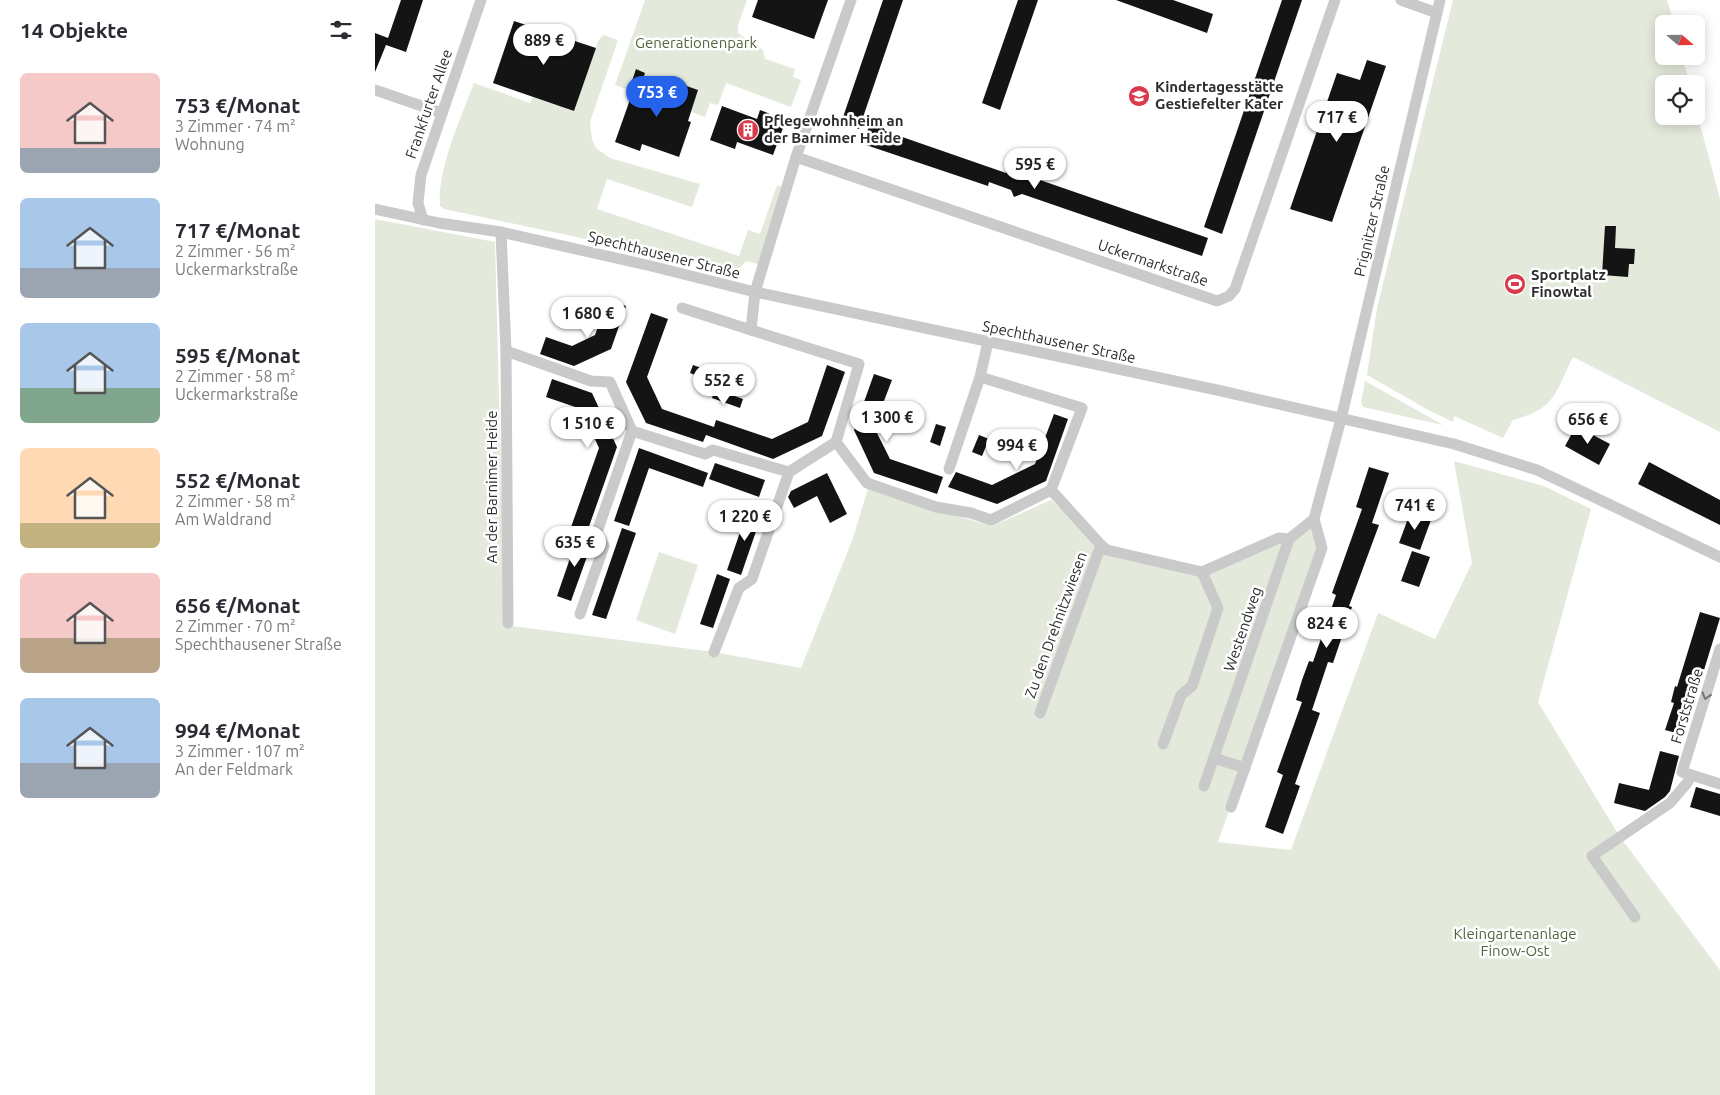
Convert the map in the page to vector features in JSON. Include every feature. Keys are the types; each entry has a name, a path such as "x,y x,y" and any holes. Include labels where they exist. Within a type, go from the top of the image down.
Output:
{"street":[{"name":"Frankfurter Allee","path":"423,220 418,203 421,175 481,0"},
{"path":"751,330 755,292 796,158 851,0"},
{"name":"Uckermarkstraße","path":"796,158 1217,300 1229,296 1235,289 1335,0"},
{"path":"1401,0 1437,12"},
{"name":"Prignitzer Straße","path":"1341,419 1440,0"},
{"path":"375,90 442,112"},
{"name":"Spechthausener Straße","path":"375,209 423,220 501,232 755,292 1225,392 1453,444 1537,470 1720,557"},
{"name":"An der Barnimer Heide","path":"501,232 506,351 508,623"},
{"path":"682,308 859,364 835,442 789,472 752,579 739,588 714,652"},
{"path":"949,470 980,377 988,342"},
{"path":"506,351 591,381 610,382 632,431 597,532 604,546 580,614"},
{"path":"835,442 867,483 936,508 971,513 991,520 1051,490 1082,408 980,377"},
{"path":"1231,807 1322,548 1314,519 1341,419"},
{"path":"632,431 705,454 713,450 789,472"},
{"name":"Zu den Drehnitzwiesen","path":"1040,713 1101,545 1051,490"},
{"path":"1101,545 1107,550 1202,572 1279,538 1289,539 1314,519"},
{"name":"Westendweg","path":"1204,786 1289,539"},
{"path":"1163,744 1181,695 1192,686 1217,608 1202,572"},
{"name":"Forststraße","path":"1635,916 1593,856 1670,803 1687,783 1686,773 1720,649"},
{"path":"1214,758 1245,768"},
{"path":"1686,773 1720,784"}],"green space":[{"name":"Generationenpark","path":"645,0 747,0 738,25 738,33 763,50 765,59 795,69 793,77 801,80 791,107 726,83 718,105 710,103 705,117 691,112 698,90 681,84 676,97 641,85 645,73 636,69 629,90 615,85"},
{"path":"1453,0 1667,0 1671,15 1655,15 1655,65 1685,65 1687,75 1655,75 1655,125 1700,125 1720,199 1720,432 1573,357 1557,390 1546,405 1513,420 1503,438 1454,416 1453,422 1367,375 1377,308"},
{"path":"603,35 618,40 590,122 592,139 596,148 610,158 700,184 692,207 607,179 597,209 739,256 748,230 760,234 777,185 784,187 761,265 746,261 737,271 444,209 440,206 442,176 446,160 474,83 530,103 533,97 574,111 598,41"},
{"name":"Kleingartenanlage Finow-Ost","path":"375,219 495,242 505,625 714,652 801,668 853,538 869,485 936,510 992,526 1051,500 1107,550 1202,572 1289,539 1314,519 1322,548 1218,842 1291,850 1378,613 1435,639 1472,563 1454,461 1544,486 1591,509 1538,702 1620,837 1720,970 1720,1095 375,1095"},
{"path":"1365,381 1443,425 1363,407 1361,402"},
{"path":"659,552 698,565 675,634 636,620"}],"building":[{"path":"401,0 423,0 406,52 386,45 375,72 375,33 388,38"},
{"path":"758,0 828,0 814,39 752,17"},
{"path":"883,0 903,0 859,129 841,123"},
{"path":"1018,0 1038,0 1000,110 982,103"},
{"path":"1116,0 1173,0 1213,14 1207,33"},
{"path":"1282,0 1302,0 1222,234 1204,227"},
{"path":"514,21 596,48 574,111 493,83"},
{"path":"1367,60 1386,66 1332,222 1290,209 1337,73 1360,80"},
{"path":"636,69 645,73 641,85 676,97 681,84 698,90 688,121 691,122 679,157 642,144 640,151 615,142 633,91 629,90"},
{"name":"Pflegewohnheim an der Barnimer Heide","path":"722,106 757,119 760,110 786,120 773,155 737,142 735,149 710,140"},
{"path":"882,124 885,131 1006,173 1008,169 1208,238 1202,256 1022,194 1014,197 1011,190 989,182 988,186 863,144 869,126 875,128"},
{"path":"1605,226 1616,226 1615,248 1635,249 1634,264 1629,264 1628,277 1602,275"},
{"path":"608,300 626,306 611,349 574,366 540,354 546,337 572,346 595,335"},
{"path":"651,313 668,319 647,377 662,409 714,427 716,420 772,439 808,422 827,365 845,372 822,436 773,459 706,435 703,442 646,423 626,382"},
{"path":"693,365 718,374 715,383 690,373"},
{"path":"874,374 892,380 874,427 890,459 943,477 937,494 874,473 854,430"},
{"path":"552,379 592,393 617,447 586,535 570,530 599,448 581,409 546,397"},
{"path":"715,389 743,399 740,408 712,398"},
{"path":"1054,414 1068,419 1046,481 997,504 948,487 956,472 992,485 1035,464"},
{"path":"936,424 946,427 940,446 930,442"},
{"path":"1576,426 1610,444 1599,465 1565,446"},
{"path":"979,435 989,439 982,456 972,452"},
{"path":"639,448 708,473 703,487 649,468 629,526 614,521"},
{"path":"1649,462 1720,500 1720,525 1638,484"},
{"path":"715,463 765,480 759,497 709,479"},
{"path":"1369,467 1389,473 1372,523 1379,525 1349,606 1352,607 1333,663 1328,662 1312,710 1320,713 1295,784 1300,786 1283,834 1265,827 1283,775 1277,772 1302,702 1296,700 1302,680 1309,661 1313,662 1336,595 1332,593 1362,509 1356,507"},
{"path":"827,473 847,514 830,523 817,496 794,508 788,497 791,491"},
{"path":"748,509 762,514 741,575 727,570"},
{"path":"1410,513 1431,520 1420,550 1399,543"},
{"path":"622,528 636,533 606,619 592,615"},
{"path":"578,535 593,540 571,601 557,596"},
{"path":"1412,551 1430,557 1419,587 1401,581"},
{"path":"717,574 730,579 713,628 700,624"},
{"path":"1700,612 1720,618 1684,735 1665,730 1674,703 1671,702 1675,686 1677,687"},
{"path":"1660,751 1679,756 1670,791 1665,797 1645,811 1614,803 1619,783 1649,790"},
{"path":"1696,787 1720,794 1720,816 1690,807"}],"place":[{"name":"Kindertagesstätte Gestiefelter Kater","path":"1139,96"},
{"name":"Pflegewohnheim an der Barnimer Heide","path":"748,130"},
{"name":"Sportplatz Finowtal","path":"1515,284"}]}
